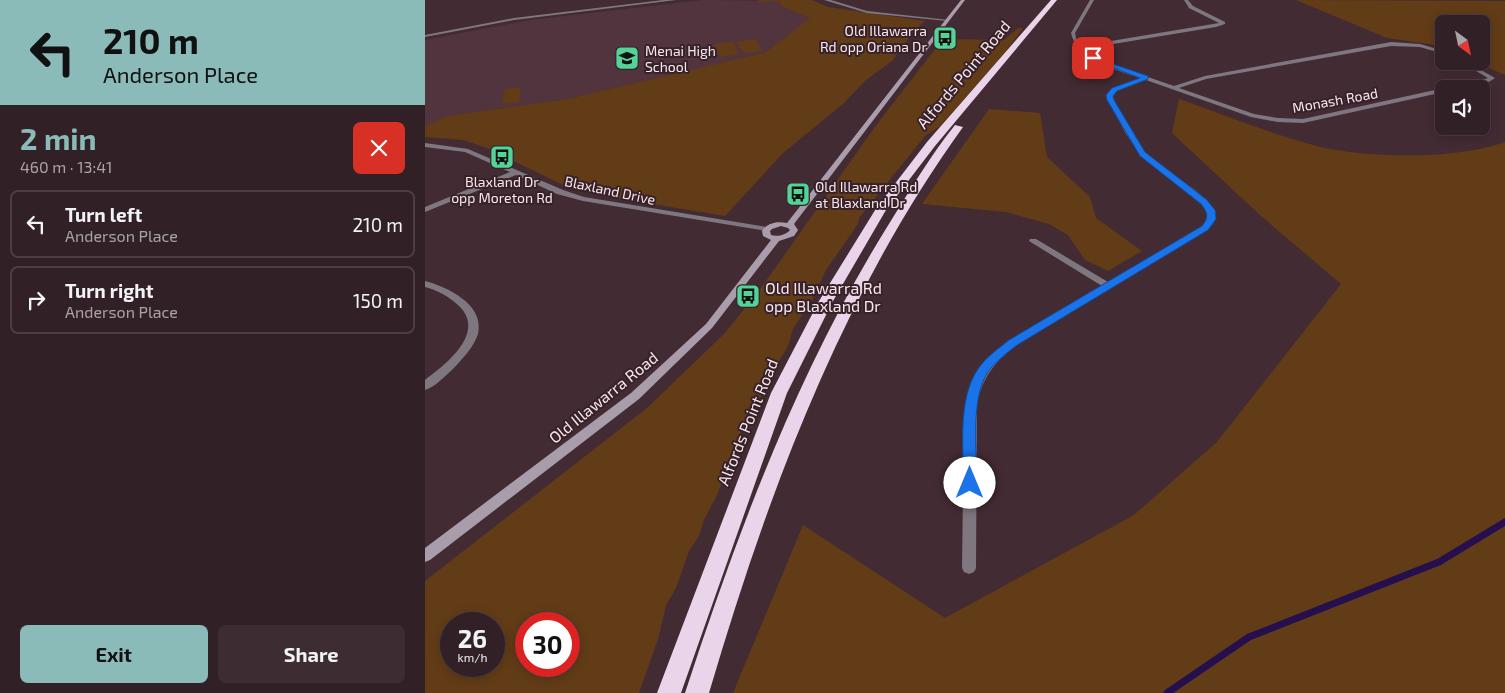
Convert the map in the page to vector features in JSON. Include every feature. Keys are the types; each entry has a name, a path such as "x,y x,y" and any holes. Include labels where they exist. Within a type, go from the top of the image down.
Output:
{"highway":[{"name":"Alfords Point Road","path":"669,693 779,393 826,300 881,209 931,144 1054,0"},
{"name":"Alfords Point Road","path":"697,693 767,484 803,398 873,255 950,136 1062,0"}],"street":[{"path":"425,36 514,18 674,0"},
{"path":"826,0 867,12 947,20"},
{"path":"776,239 767,236 767,229 777,224 789,225 963,0"},
{"path":"1092,0 1073,33 1073,39 1079,48 1181,32 1223,23 1191,7 1186,0"},
{"path":"1174,88 1205,78 1391,44 1420,46 1435,50"},
{"name":"Monash Road","path":"1079,48 1099,61 1253,116 1295,121 1435,92"},
{"path":"1477,70 1492,78 1489,80"},
{"path":"969,568 970,416 975,385 982,372 1001,350 1205,228 1212,219 1212,212 1204,202 1142,154 1111,100 1109,95 1115,90 1145,78"},
{"name":"Blaxland Drive","path":"425,144 466,150 514,173 583,199 767,229"},
{"path":"425,210 514,173"},
{"name":"Old Illawarra Road","path":"425,556 635,396 664,370 709,326 776,239 791,234 793,230 789,225"},
{"path":"1033,241 1108,286"},
{"path":"425,284 444,291 465,305 472,313 474,322 471,339 466,349 443,372 425,386"}],"shaded area":[{"name":"Menai High School","path":"704,0 778,1 783,7 811,18 766,52 567,99 447,116 425,126 425,40 530,20"},
{"path":"757,0 812,0 828,7 925,21 914,31 892,61 866,80 843,104 783,153 725,216 610,197 567,187 487,148 463,140 425,137 425,126 447,116 567,99 766,52 810,18 783,7 778,1 761,2"},
{"path":"1296,0 1505,1 1505,75 1490,68 1490,15 1435,15 1435,45 1387,38"},
{"path":"1018,28 1023,28 1003,55 939,127 925,136 859,218 858,224 826,270 812,300 793,329 788,346 770,381 745,423 717,495 704,520 699,536 689,551 676,588 666,605 658,639 639,693 425,693 425,581 647,408 725,333 761,288 877,124 942,40 1004,40"},
{"path":"756,39 762,51 744,53 736,42"},
{"path":"733,42 739,54 720,57 714,44"},
{"path":"521,87 519,102 502,104 505,89"},
{"path":"1179,99 1262,129 1334,150 1383,155 1436,155 1485,148 1505,142 1505,693 733,693 803,525 945,618 1134,515 1217,442 1341,284 1261,216 1172,133"},
{"path":"989,109 1040,113 1047,157 1090,197 1096,218 1142,251 1108,271 1085,260 1068,235 1049,224 1006,212 922,204"}],"waterway":[{"path":"1167,693 1249,637 1439,562 1505,522"}],"place":[{"name":"Old Illawarra Rd opp Oriana Dr","path":"945,38"},
{"name":"Menai High School","path":"627,58"},
{"name":"Blaxland Dr opp Moreton Rd","path":"502,157"},
{"name":"Old Illawarra Rd at Blaxland Dr","path":"798,194"},
{"name":"Old Illawarra Rd opp Blaxland Dr","path":"748,296"}],"route":[{"path":"970,483 971,400 975,385 982,372 1001,350 1205,228 1212,219 1212,212 1209,206 1142,154 1109,98 1111,92 1145,78 1093,58"}]}
